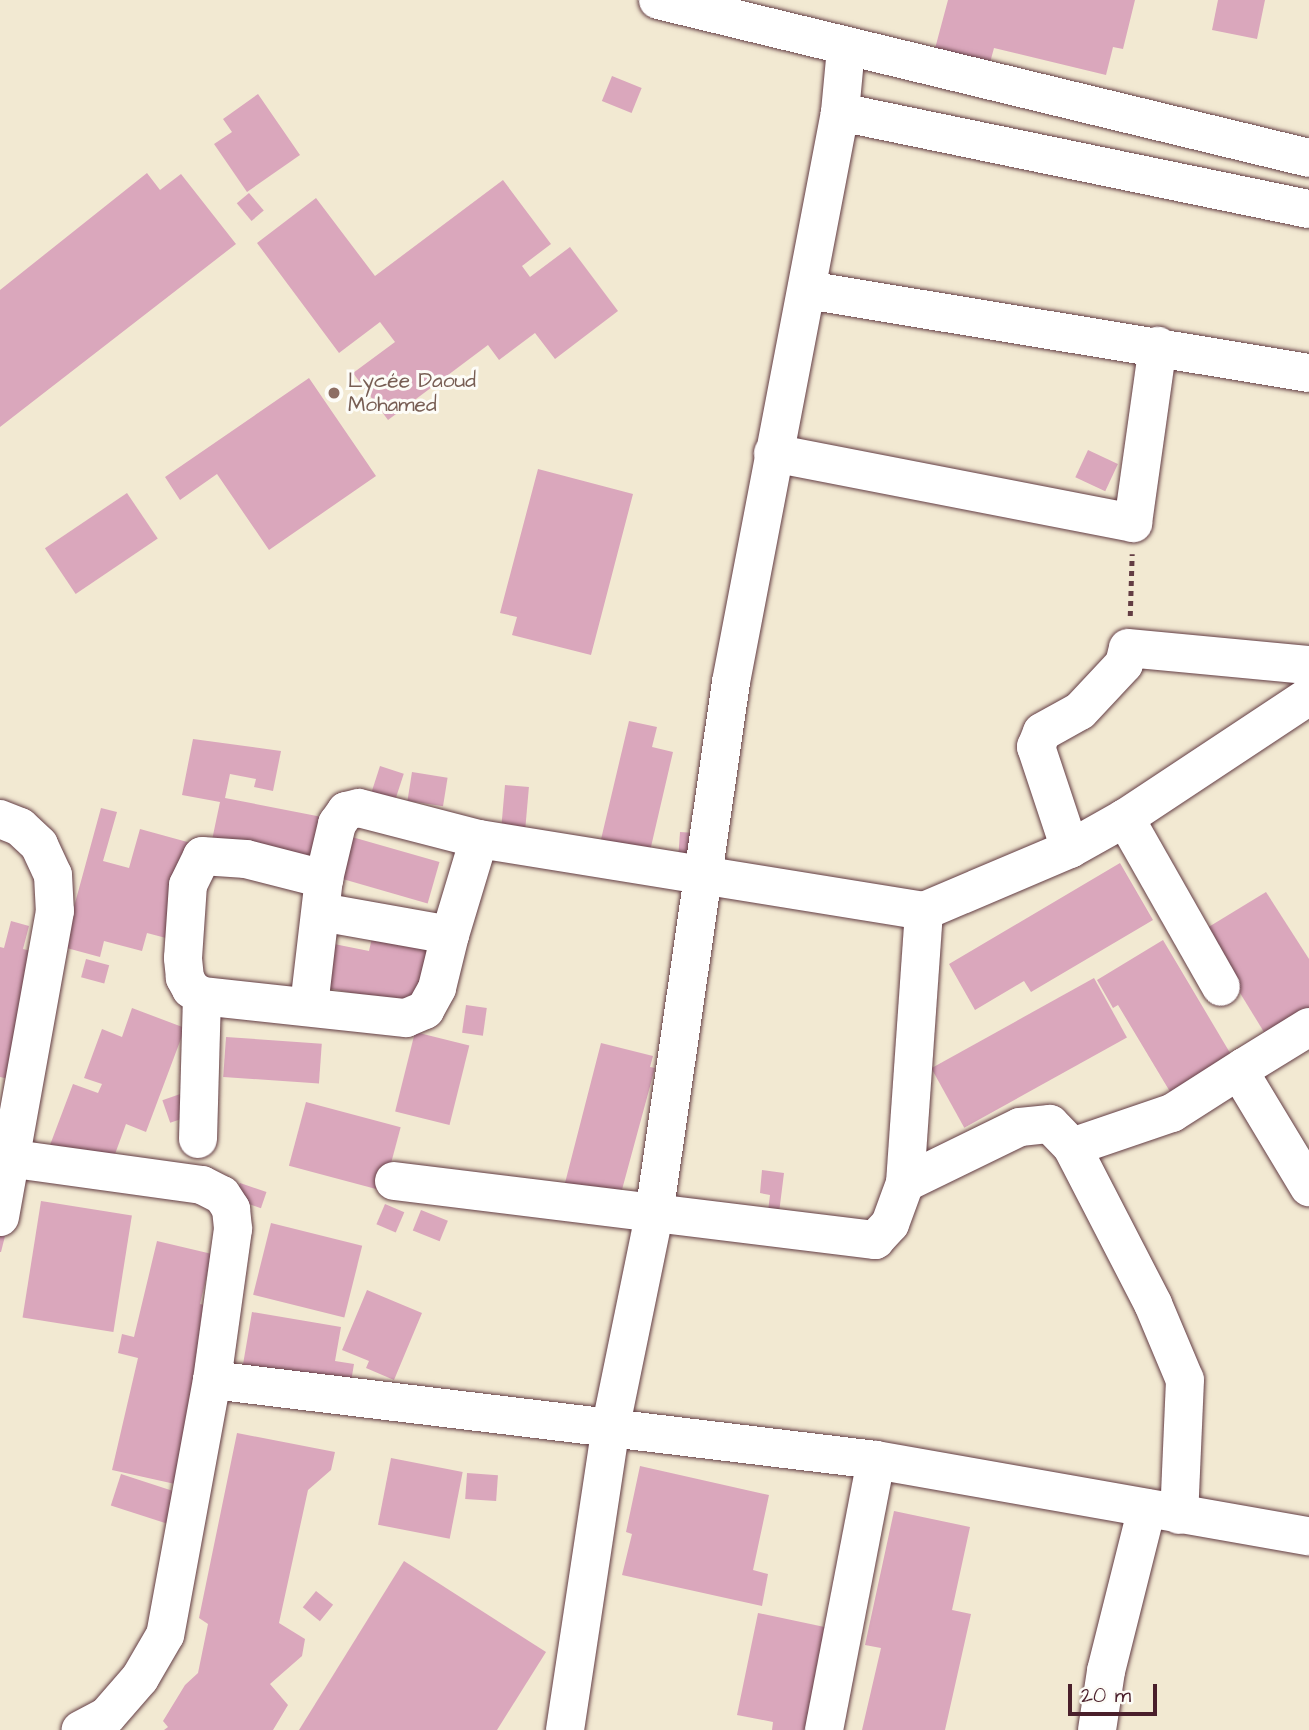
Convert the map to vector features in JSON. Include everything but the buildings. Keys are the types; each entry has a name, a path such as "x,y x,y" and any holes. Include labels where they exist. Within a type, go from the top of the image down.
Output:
{"street":[{"path":"658,0 846,48 1309,158"},
{"path":"565,1730 611,1425 654,1215 732,682 773,453 840,112 846,48"},
{"path":"840,112 1309,209"},
{"path":"807,290 1309,373"},
{"path":"773,453 1133,523 1158,346"},
{"path":"1070,849 1036,747 1042,732 1080,711 1124,664 1128,648 1309,672"},
{"path":"309,1006 323,895 337,824 346,811 359,808 479,839 705,872 924,911 1070,849 1125,818 1309,672"},
{"path":"1125,818 1221,987"},
{"path":"0,819 20,827 39,845 53,875 55,911 5,1158 0,1217"},
{"path":"450,935 323,895 246,859 202,856 188,885 183,958 185,978 202,996 406,1018 425,1010 437,988 479,839"},
{"path":"394,1181 875,1240 890,1224 905,1183 924,911"},
{"path":"198,1139 202,996"},
{"path":"1072,1147 1172,1113 1309,1027"},
{"path":"1244,1067 1246,1084 1309,1188"},
{"path":"905,1183 1020,1127 1050,1124 1072,1147 1153,1304 1185,1380 1163,1511 1106,1671 1097,1730"},
{"path":"5,1158 202,1185 222,1195 231,1209 233,1229 212,1380 165,1635 140,1678 107,1716 81,1730"},
{"path":"212,1380 611,1425 876,1460 1309,1536"},
{"path":"824,1730 876,1460"}],"path":[{"path":"1128,648 1133,523"}],"place":[{"name":"Lycée Daoud Mohamed","path":"334,393"}]}
